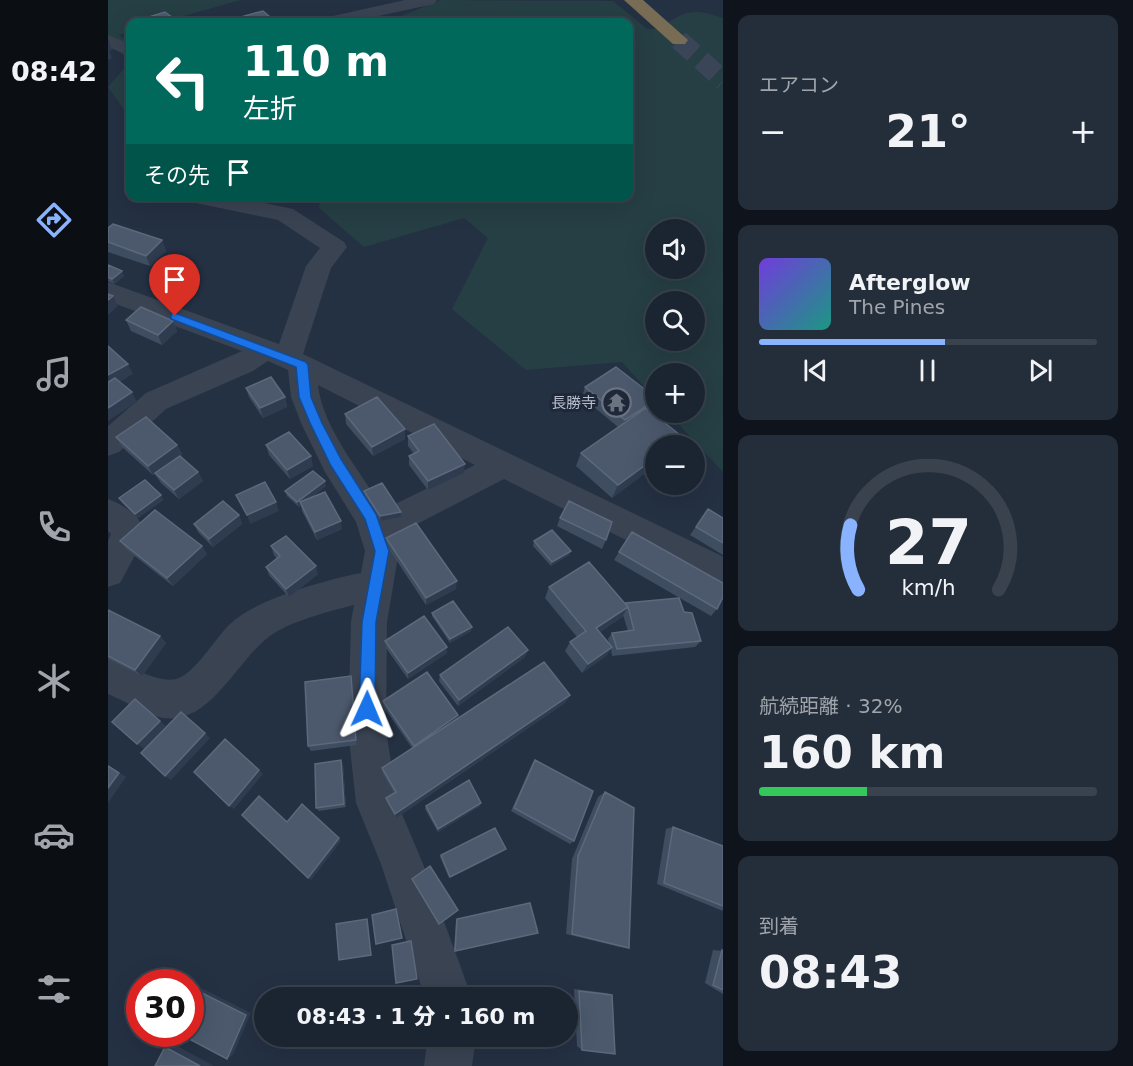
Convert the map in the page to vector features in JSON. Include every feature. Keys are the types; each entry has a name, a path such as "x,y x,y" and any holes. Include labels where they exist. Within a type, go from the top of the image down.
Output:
{"highway":[{"path":"633,0 683,40 642,0"}],"street":[{"path":"348,18 428,0"},
{"path":"108,40 126,49"},
{"path":"219,201 285,214 334,247 319,266 285,358 336,463 371,518 382,551 369,622 367,730 377,803 402,864 444,987"},
{"path":"108,291 285,358 723,574"},
{"path":"108,444 156,401 243,364 285,358"},
{"path":"375,530 504,465"},
{"path":"108,513 121,522 128,531 127,539 108,572"},
{"path":"108,675 163,699 185,697 201,685 243,635 265,619 338,593 374,586"},
{"path":"448,1066 451,1047"}],"green space":[{"path":"108,0 241,0 176,18 126,18 126,32 119,35 126,40 126,57 108,44"},
{"path":"441,0 613,1 647,29 658,29 675,18 689,13 704,13 723,18 723,472 705,453 705,435 689,435 677,423 705,423 705,363 645,363 645,388 622,362 526,370 452,309 488,238 464,218 364,247 319,208 320,201 633,201 633,18 396,18"},
{"path":"126,67 126,112 108,87"}],"building":[{"path":"263,11 270,17 246,18 244,16"},
{"path":"165,12 173,18 145,18"},
{"path":"113,224 162,240 146,256 108,242 108,228"},
{"path":"108,265 122,271 112,279 108,277"},
{"path":"141,307 173,321 158,335 126,320"},
{"path":"108,346 128,364 108,375"},
{"name":"長勝寺","path":"616,367 645,389 645,407 625,420 585,387"},
{"path":"271,377 285,397 260,408 246,388"},
{"path":"115,378 132,392 108,408 108,382"},
{"path":"377,397 405,429 372,447 345,414"},
{"path":"645,409 645,423 665,423 680,435 645,435 645,465 618,485 581,453"},
{"path":"146,417 177,445 148,466 116,437"},
{"path":"434,424 465,464 428,481 409,456 419,451 408,436"},
{"path":"289,432 311,456 287,470 266,445"},
{"path":"180,456 198,472 174,490 155,473"},
{"path":"313,471 325,481 297,502 285,491"},
{"path":"145,480 161,495 135,514 119,498"},
{"path":"265,482 276,502 247,515 236,495"},
{"path":"382,483 401,512 380,516 364,491"},
{"path":"325,492 341,521 315,532 300,502"},
{"path":"223,501 239,515 209,539 194,524"},
{"path":"569,501 612,522 606,540 560,518"},
{"path":"708,509 723,518 723,543 696,527"},
{"path":"155,510 202,546 167,578 120,541"},
{"path":"416,523 457,581 426,598 386,538"},
{"path":"552,530 571,551 552,562 534,541"},
{"path":"632,532 723,583 723,597 717,609 619,552"},
{"path":"286,536 316,566 286,589 266,567 280,556 271,546"},
{"path":"589,562 628,607 596,628 612,647 588,664 570,642 586,631 549,587"},
{"path":"679,598 684,612 692,613 701,641 617,649 612,633 634,630 626,603"},
{"path":"453,601 472,627 450,639 432,613"},
{"path":"108,610 160,636 135,670 108,656"},
{"path":"424,616 447,647 408,673 385,641"},
{"path":"508,627 528,650 459,700 440,675"},
{"path":"544,662 570,695 395,814 386,798 396,792 382,768"},
{"path":"427,672 458,715 414,746 383,701"},
{"path":"351,676 356,740 308,746 305,682"},
{"path":"135,699 160,721 137,744 112,722"},
{"path":"181,712 205,733 165,776 141,753"},
{"path":"225,739 259,770 229,806 194,772"},
{"path":"341,760 344,804 316,808 315,764"},
{"path":"535,760 593,791 574,841 514,808"},
{"path":"108,766 119,773 108,788"},
{"path":"469,780 481,803 438,829 426,806"},
{"path":"605,792 634,808 629,948 572,934 578,856"},
{"path":"259,796 287,822 302,804 339,838 308,878 242,815"},
{"path":"673,827 723,846 723,906 664,883"},
{"path":"495,828 506,849 450,877 441,855"},
{"path":"430,866 458,910 439,924 412,879"},
{"path":"530,903 538,933 455,951 457,919"},
{"path":"396,909 402,938 376,944 372,915"},
{"path":"367,919 371,955 339,960 336,924"},
{"path":"411,941 417,979 396,983 392,945"},
{"path":"723,951 723,990 713,985"},
{"path":"579,991 612,995 615,1054 582,1050"},
{"path":"204,994 246,1015 227,1059 204,1047"},
{"path":"165,1047 200,1066 155,1066"}],"tunnel":[{"path":"679,40 723,80"}],"place":[{"name":"長勝寺","path":"617,403"}],"route":[{"path":"175,316 302,365 305,397 316,423 336,463 371,518 382,551 369,622 367,709"}]}
